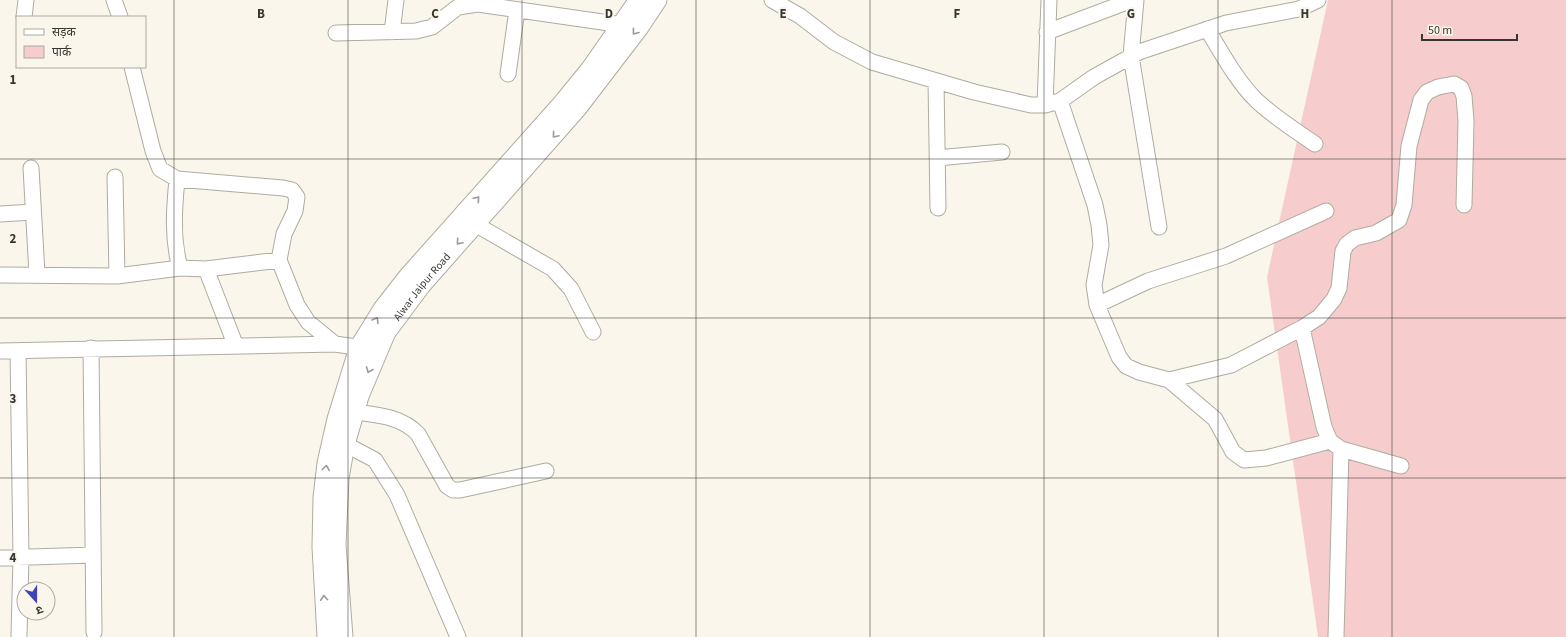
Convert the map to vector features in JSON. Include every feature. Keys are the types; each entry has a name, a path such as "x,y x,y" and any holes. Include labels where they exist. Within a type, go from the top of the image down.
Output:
{"main road":[{"name":"Alwar Jaipur Road","path":"327,637 322,547 323,498 327,463 337,419 368,349 382,309 408,277 563,103 590,70 623,25 639,0"},
{"name":"Alwar Jaipur Road","path":"343,637 336,545 339,478 345,444 354,412 368,349 386,332 399,312 577,108 639,27 657,0"}],"street":[{"path":"24,16 26,0"},
{"path":"114,0 120,16"},
{"path":"392,32 396,0"},
{"path":"772,0 800,16 834,42 872,62 1017,103 1031,105 1045,105 1060,101 1094,77 1140,52 1226,23 1299,9 1318,0"},
{"path":"1045,105 1048,0"},
{"path":"1047,32 1132,0"},
{"path":"1136,0 1131,56 1159,227"},
{"path":"336,33 416,32 432,27 465,2 516,10 538,7 623,25"},
{"path":"508,74 516,10"},
{"path":"1207,29 1229,64 1255,98 1270,112 1315,144"},
{"path":"132,68 157,163 160,169 177,179 283,188 292,190 297,196 297,204 284,234 279,260 297,305 308,322 335,344"},
{"path":"936,81 938,208"},
{"path":"1169,380 1231,365 1302,328 1319,317 1334,299 1339,288 1343,251 1348,244 1355,238 1376,233 1399,220 1404,205 1409,146 1421,100 1427,92 1438,87 1454,84 1461,88 1464,96 1466,121 1464,205"},
{"path":"1060,101 1095,205 1099,225 1101,245 1094,285 1097,305 1118,357 1126,366 1139,372 1169,380 1215,419 1233,452 1244,460 1266,458 1335,445 1400,466"},
{"path":"937,158 1002,152"},
{"path":"31,168 37,274"},
{"path":"115,177 117,276"},
{"path":"177,179 174,217 175,250 180,268"},
{"path":"1097,305 1148,281 1226,256 1326,211"},
{"path":"0,214 33,212"},
{"path":"475,224 553,269 571,289 593,332"},
{"path":"0,275 37,274 117,276 180,268 206,269 279,260"},
{"path":"206,269 235,344"},
{"path":"1302,328 1324,427 1335,445 1336,637"},
{"path":"0,350 18,351 235,344 335,344 368,349"},
{"path":"91,348 94,632"},
{"path":"18,351 21,557 18,635"},
{"path":"354,412 396,418 412,428 418,434 447,486 453,490 460,490 546,471"},
{"path":"345,444 375,460 397,495 458,637"},
{"path":"0,558 93,555"}],"green space":[{"path":"1328,0 1566,0 1566,637 1318,637 1267,277"}]}
